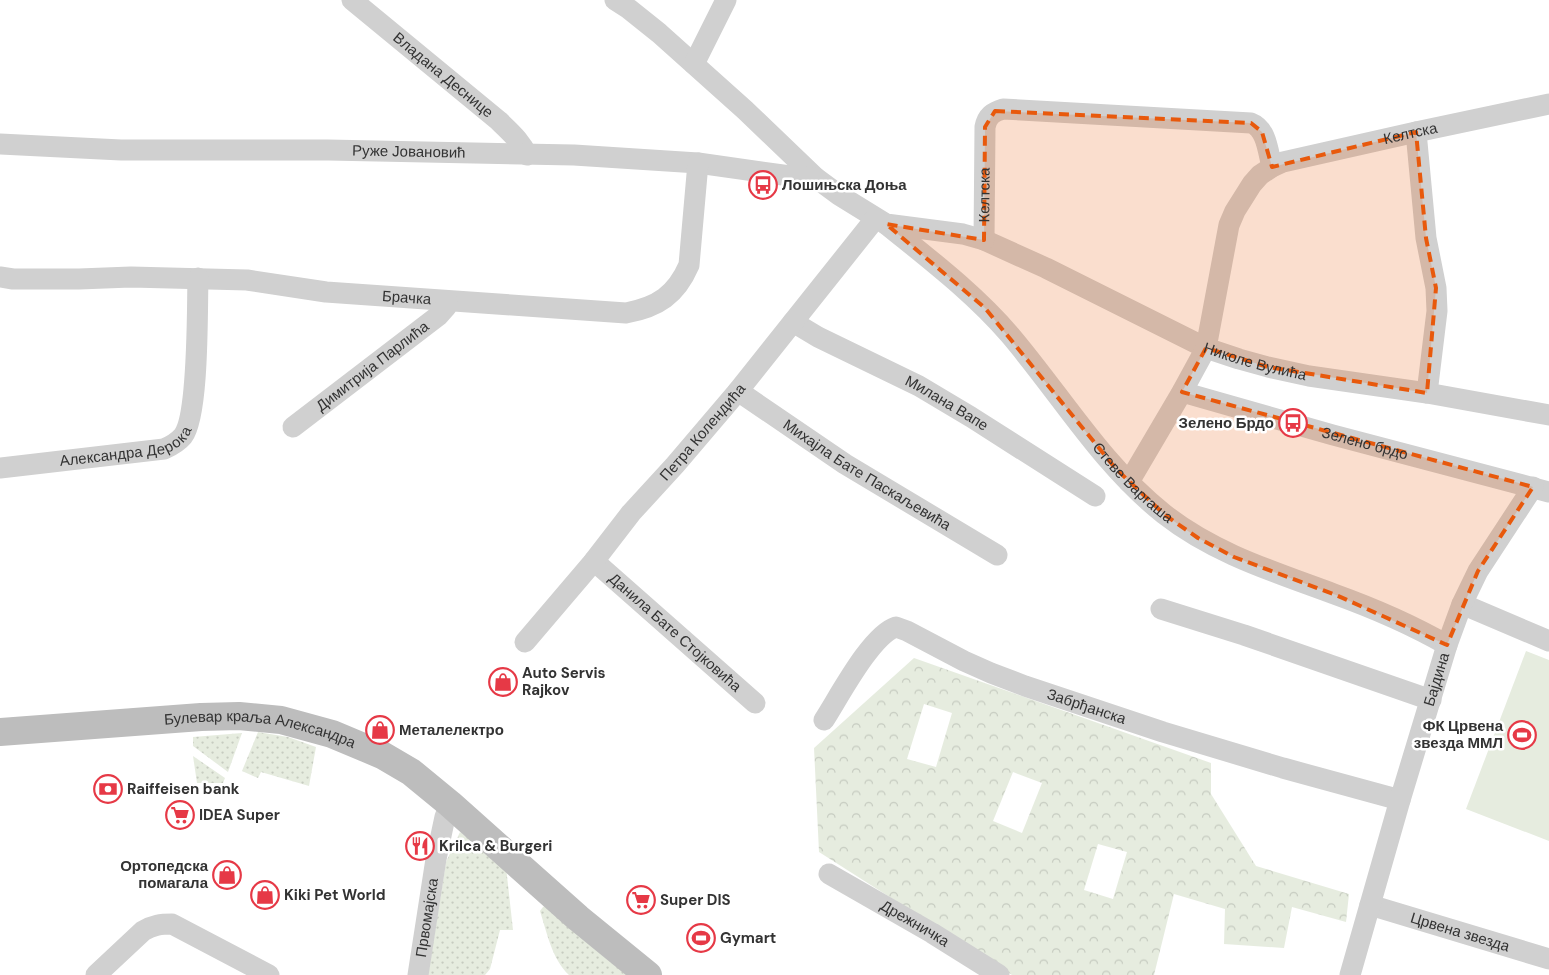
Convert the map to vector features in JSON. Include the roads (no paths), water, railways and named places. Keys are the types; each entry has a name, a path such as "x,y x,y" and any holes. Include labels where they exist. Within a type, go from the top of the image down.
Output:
{"main road":[{"name":"Булевар краља Александра","path":"0,732 201,717 251,716 274,719 319,730 382,755 411,772 450,804 578,918 648,975"}],"street":[{"name":"Владана Деснице","path":"352,0 499,121 518,139 527,155"},
{"path":"616,0 645,21 694,64 726,0"},
{"name":"Келтска","path":"694,64 816,178 881,222 964,234 984,240 986,121 995,111 1003,109 1251,123 1255,124 1262,132 1272,167"},
{"name":"Келтска","path":"1129,482 1206,348 1229,225 1235,211 1260,175 1283,162 1549,104"},
{"path":"1416,132 1426,238 1433,266 1437,311 1427,393"},
{"name":"Руже Јовановић","path":"0,144 121,150 318,150 574,155 698,162 790,176 816,178"},
{"name":"Брачка","path":"0,277 13,279 131,277 247,280 326,292 626,313 640,310 662,301 672,294 689,265 698,162"},
{"name":"Петра Колендића","path":"525,642 632,513 738,391 793,322 881,222"},
{"name":"Стеве Варгаша","path":"881,222 986,308 1098,447 1129,482 1171,519 1198,538 1234,557 1336,595 1424,632 1447,645"},
{"name":"Николе Вулића","path":"984,240 1046,268 1206,348 1268,367 1301,374 1427,393 1549,415"},
{"name":"Александра Дерока","path":"0,468 164,449 180,440 186,431 191,413 195,376 198,278"},
{"name":"Димитрија Парлића","path":"293,427 438,316 446,307 446,301"},
{"name":"Милана Вапе","path":"793,322 818,337 919,386 1095,496"},
{"name":"Михајла Бате Паскаљевића","path":"738,391 845,464 998,555"},
{"name":"Зелено брдо","path":"1182,392 1333,435 1541,490"},
{"name":"Бајдина","path":"1350,975 1400,800 1447,645 1462,604 1487,557 1541,490"},
{"name":"Данила Бате Стојковића","path":"594,561 755,703"},
{"path":"1462,604 1549,641"},
{"path":"1161,609 1253,638 1431,700"},
{"name":"Забрђанска","path":"824,720 871,648 883,633 896,627 964,661 1025,686 1172,735 1400,800"},
{"name":"Првомајска","path":"418,975 436,859 445,817 450,804"},
{"name":"Дрежничка","path":"829,874 932,933 999,975"},
{"name":"Црвена звезда","path":"1370,905 1549,959"},
{"path":"96,975 143,931 151,926 162,924 172,924 269,975"}],"place":[{"name":"Лошињска Доња","path":"763,185"},
{"name":"Зелено Брдо","path":"1293,423"},
{"name":"Auto Servis Rajkov","path":"503,682"},
{"name":"Металелектро","path":"380,730"},
{"name":"ФК Црвена звезда ММЛ","path":"1522,735"},
{"name":"Raiffeisen bank","path":"108,789"},
{"name":"IDEA Super","path":"180,815"},
{"name":"Krilca & Burgeri","path":"420,846"},
{"name":"Ортопедска помагала","path":"227,875"},
{"name":"Kiki Pet World","path":"265,895"},
{"name":"Super DIS","path":"641,900"},
{"name":"Gymart","path":"701,938"}]}
